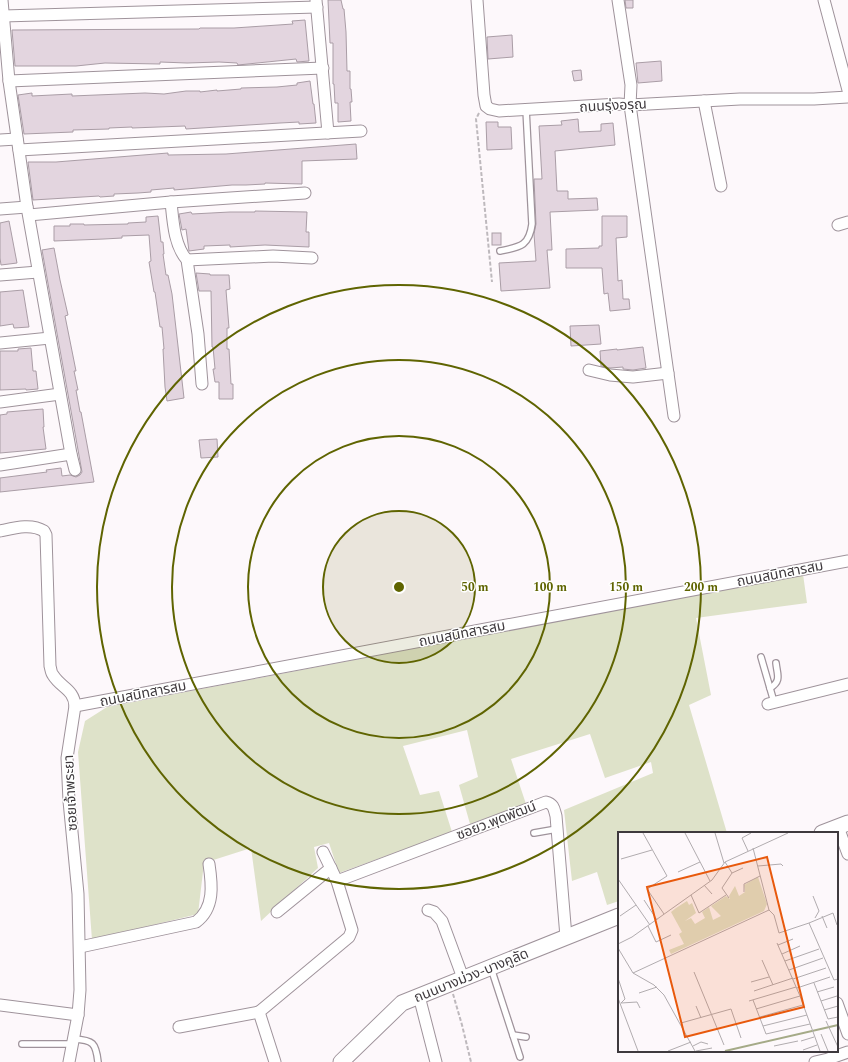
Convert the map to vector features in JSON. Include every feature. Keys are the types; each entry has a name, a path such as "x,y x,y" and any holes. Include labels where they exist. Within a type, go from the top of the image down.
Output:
{"street":[{"path":"2,0 9,81 28,211 75,470"},
{"path":"477,0 484,95 486,106 490,109"},
{"path":"618,0 631,85 630,105 674,416"},
{"path":"824,0 847,87"},
{"path":"3,16 316,3 328,133"},
{"path":"9,81 323,68"},
{"name":"ถนนรุ่งอรุณ","path":"490,109 499,111 740,99 814,99 848,97"},
{"path":"704,101 721,186"},
{"path":"0,140 18,144 361,131"},
{"path":"0,209 28,211 305,193"},
{"path":"171,202 177,239 183,256 187,260 198,334 202,384"},
{"path":"187,260 274,256 312,258"},
{"path":"0,276 38,272"},
{"path":"0,343 50,338"},
{"path":"589,370 610,375 633,377 668,373"},
{"path":"0,402 60,394"},
{"path":"0,465 71,454"},
{"path":"0,531 26,526 35,527 44,531 46,543 50,666 53,675 71,692 75,699 75,706"},
{"name":"ถนนสนิทสารสม","path":"75,706 848,560"},
{"path":"771,703 848,684"},
{"name":"ซอยเจ้าพระยา","path":"69,1062 78,1015 80,990 78,894 69,801 67,758 75,706"},
{"name":"ซอยว.พุดพัฒน์","path":"337,881 546,802 551,803 554,808 557,828 566,937"},
{"path":"825,832 843,825 848,854"},
{"path":"178,1027 259,1012 349,938 352,930 337,881 323,852"},
{"path":"80,947 196,922 202,918 207,910 211,898 212,884 209,864"},
{"path":"277,912 331,868"},
{"path":"428,910 434,912 442,921 456,981"},
{"name":"ถนนบางม่วง-บางคูลัด","path":"340,1062 402,1003 618,916"},
{"path":"419,996 436,1062"},
{"path":"0,1005 78,1015"},
{"path":"838,1006 848,1034"},
{"path":"259,1012 275,1062"},
{"path":"815,1062 848,1052"}],"lane":[{"path":"500,251 520,247 531,233 532,224 526,109"},
{"path":"761,657 770,688 771,703"},
{"path":"770,688 776,685 778,681 776,663"},
{"path":"534,834 557,828"},
{"path":"491,967 520,1057"},
{"path":"513,1036 526,1037"},
{"path":"22,1044 91,1042 95,1046 98,1062"}],"path":[{"path":"490,109 481,111 476,119 492,282"},
{"path":"456,981 462,1025 471,1062"}],"green space":[{"path":"803,574 807,603 696,618 711,695 689,705 727,832 618,832 618,901 607,905 597,872 572,881 564,810 653,773 651,762 605,778 590,734 511,759 526,804 470,824 459,785 478,777 467,730 403,746 420,795 439,791 452,832 339,873 329,843 314,847 318,868 261,921 251,848 204,863 198,914 92,940 78,752 85,721 107,707"}],"building":[{"path":"328,0 341,0 344,9 347,71 350,71 352,102 350,102 351,121 338,122 338,103 335,103 333,84 333,43 330,43"},
{"path":"625,0 633,0 633,8 626,8"},
{"path":"305,20 309,61 297,62 296,59 238,65 237,63 219,62 160,62 160,64 105,63 76,66 15,66 12,30 234,28 293,24 292,21"},
{"path":"512,35 513,57 488,59 487,37"},
{"path":"661,61 662,81 638,83 636,63"},
{"path":"581,70 582,80 574,81 572,71"},
{"path":"310,81 316,123 299,124 299,122 186,129 185,126 132,127 24,134 18,95 32,93 32,96 72,94 72,96 145,93 164,94 186,91 200,92 241,88 277,87 297,85 297,83"},
{"path":"578,119 579,132 601,131 601,124 613,123 615,145 555,151 557,191 568,191 568,199 597,198 598,210 550,212 552,250 547,250 550,288 501,291 499,263 536,261 534,234 536,224 534,179 542,179 539,126 562,125 561,121"},
{"path":"486,122 498,122 498,127 511,127 512,149 487,150"},
{"path":"356,144 357,159 302,161 302,184 265,183 174,190 174,188 151,190 151,192 114,194 114,196 100,197 33,200 28,162 56,162 168,153 168,155 226,154"},
{"path":"255,211 307,212 306,232 309,232 309,247 265,245 230,247 230,245 204,246 204,249 189,251 186,229 182,230 179,214 191,212 192,214"},
{"path":"158,216 161,242 163,242 166,275 168,275 172,294 184,398 167,401 162,327 160,327 149,262 151,261 149,235 122,236 122,238 54,241 54,226 70,226 70,224 128,224 146,222 146,217"},
{"path":"602,216 627,216 627,237 616,238 618,281 622,280 623,299 629,299 630,309 610,311 608,293 604,294 602,268 566,268 566,249 599,248 599,246 602,246"},
{"path":"9,221 17,263 1,265 0,223"},
{"path":"492,233 501,233 501,245 492,245"},
{"path":"54,248 68,315 65,316 76,371 74,371 78,390 76,390 94,482 0,492 0,478 47,472 46,470 61,468 62,476 70,475 76,477 82,472 42,250"},
{"path":"196,273 229,275 230,289 226,290 229,328 227,328 227,349 229,349 233,399 219,399 219,382 215,382 213,369 215,369 212,347 211,291 199,291"},
{"path":"23,290 29,327 14,328 13,324 0,326 0,292"},
{"path":"599,325 601,344 571,346 570,326"},
{"path":"643,347 646,368 633,370 623,369 623,367 610,368 601,366 600,351"},
{"path":"31,348 33,371 36,371 38,389 0,390 0,351 18,351 18,349"},
{"path":"43,409 43,427 46,449 0,453 0,415 7,414 7,412"},
{"path":"217,439 218,457 201,458 199,440"}]}
